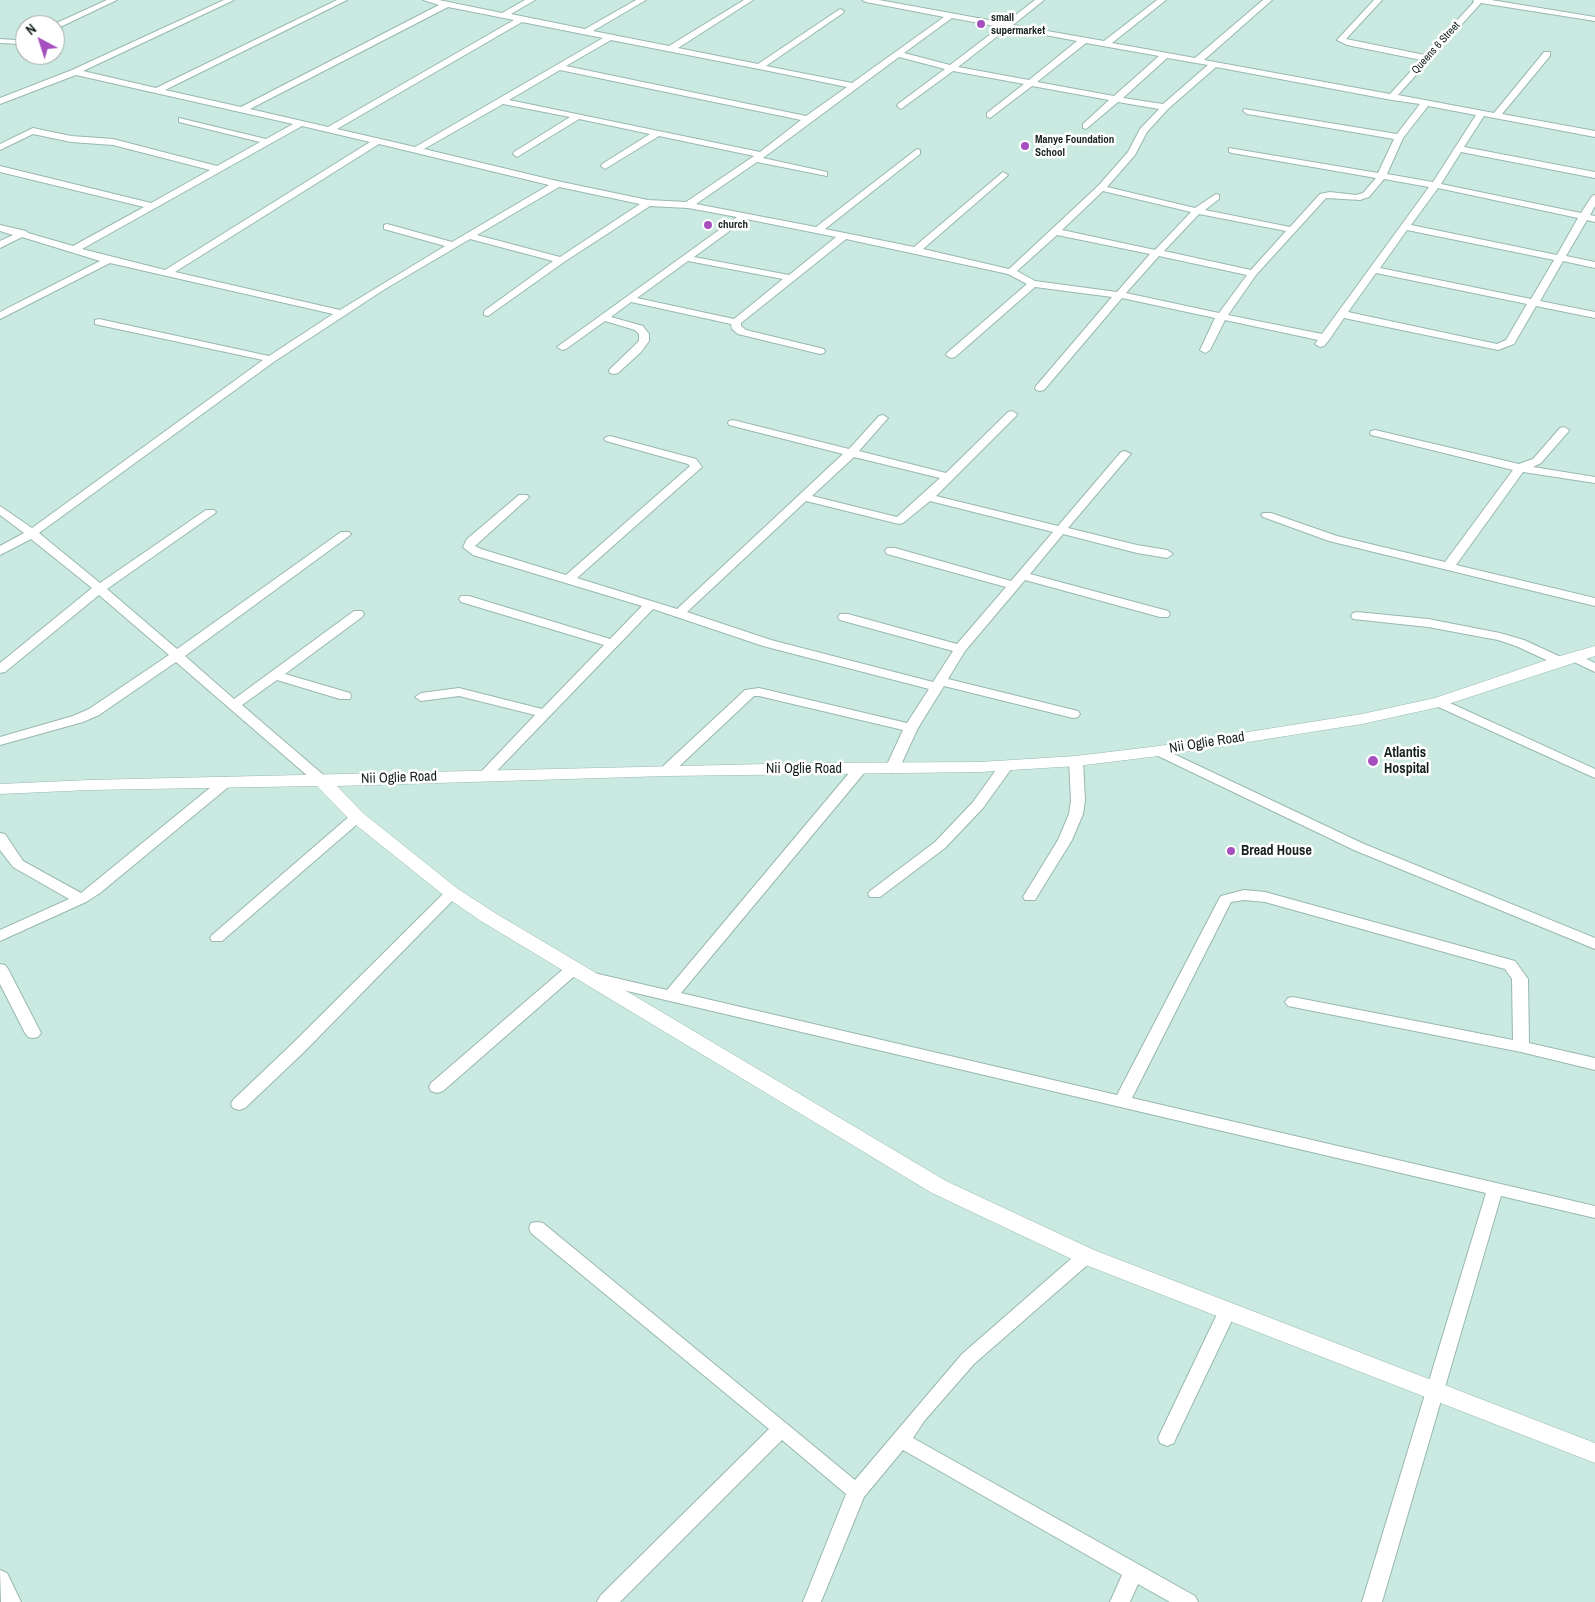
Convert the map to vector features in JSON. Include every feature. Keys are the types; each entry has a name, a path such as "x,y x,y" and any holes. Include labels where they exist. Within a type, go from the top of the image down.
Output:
{"street":[{"path":"65,22 113,0"},
{"path":"210,0 227,2"},
{"path":"158,90 344,0"},
{"path":"427,0 854,86"},
{"path":"504,15 531,0"},
{"path":"586,32 642,0"},
{"path":"672,48 749,0"},
{"path":"866,0 1595,134"},
{"path":"901,106 1040,0"},
{"path":"1106,44 1162,0"},
{"path":"1197,61 1268,0"},
{"path":"1378,0 1342,40 1343,42 1426,58"},
{"path":"1478,0 1595,19"},
{"name":"Queens 6 Street","path":"1392,97 1478,0"},
{"path":"0,102 75,72 227,2"},
{"path":"240,111 447,4"},
{"path":"759,67 840,11"},
{"path":"688,205 758,157 808,118 951,15"},
{"path":"329,130 521,19"},
{"path":"417,150 610,37"},
{"path":"990,115 1084,40"},
{"path":"0,42 15,42"},
{"path":"897,54 952,68 1114,100 1166,107"},
{"path":"1497,115 1547,54"},
{"path":"1086,126 1165,55"},
{"path":"1011,272 1100,188 1132,153 1143,131 1166,107 1214,64"},
{"path":"559,67 808,118"},
{"path":"75,72 158,90 240,111 378,140 558,184 648,203 688,205 845,235 1011,272 1033,284 1120,295 1222,315 1322,341 1435,185 1482,112"},
{"path":"503,101 658,133 824,174"},
{"path":"1205,350 1222,315 1254,273 1324,196 1362,197 1381,177 1400,137 1426,103"},
{"path":"1247,111 1400,137"},
{"path":"516,154 578,116"},
{"path":"182,120 268,142"},
{"path":"75,249 301,123"},
{"path":"0,147 33,131 71,139 113,142 218,169"},
{"path":"605,166 658,133"},
{"path":"168,272 378,140"},
{"path":"1459,149 1595,175"},
{"path":"1232,150 1435,185 1595,219"},
{"path":"818,230 917,152"},
{"path":"0,169 151,206"},
{"path":"916,250 1003,175"},
{"path":"0,551 31,534 271,359 342,313 558,184"},
{"path":"1100,188 1197,211 1293,230"},
{"path":"1040,388 1158,252 1197,211 1216,197"},
{"path":"1342,314 1498,347 1510,342 1595,198"},
{"path":"488,313 561,260 648,203"},
{"path":"562,347 745,216"},
{"path":"386,227 454,245"},
{"path":"1405,227 1595,265"},
{"path":"0,228 23,233 109,260 342,313"},
{"path":"1054,231 1254,273"},
{"path":"0,245 23,233"},
{"path":"736,322 845,235"},
{"path":"469,236 561,260"},
{"path":"686,258 791,278"},
{"path":"0,316 109,260"},
{"path":"1375,270 1595,314"},
{"path":"951,355 1033,284"},
{"path":"630,299 736,322"},
{"path":"604,318 630,324 644,334 644,341 637,350 614,371"},
{"path":"99,322 271,359"},
{"path":"736,322 736,327 742,332 820,351"},
{"path":"803,497 899,521 928,497 1012,414"},
{"path":"679,613 852,452 883,418"},
{"path":"733,423 948,477"},
{"path":"1449,566 1520,468 1537,461 1564,430"},
{"path":"1376,433 1520,468 1595,480"},
{"path":"568,579 696,467 692,461 610,439"},
{"path":"892,769 910,728 960,648 1125,454"},
{"path":"523,497 471,542 469,546 477,552 679,613 767,643 937,684 1073,714"},
{"path":"928,497 1137,550 1167,554"},
{"path":"0,509 63,557 322,781 357,817 452,893 939,1187 1086,1256 1595,1453"},
{"path":"0,669 99,589 210,512"},
{"path":"1267,515 1333,539 1595,602"},
{"path":"0,741 78,719 94,712 176,656 345,534"},
{"path":"890,551 1164,614"},
{"path":"465,599 614,644"},
{"path":"485,775 650,605"},
{"path":"234,705 358,614"},
{"path":"1357,616 1428,623 1500,637 1595,668"},
{"path":"844,617 960,648"},
{"name":"Nii Oglie Road","path":"0,788 666,771 809,768 892,769 1006,766 1076,761 1159,751 1362,719 1439,702 1595,651"},
{"path":"275,675 345,696"},
{"path":"421,697 460,692 545,714"},
{"path":"666,771 750,693 759,692 910,728"},
{"path":"1439,702 1595,774"},
{"path":"1159,751 1359,847 1595,944"},
{"path":"1030,897 1065,840 1076,814 1078,800 1076,761"},
{"path":"875,894 940,845 978,805 1006,766"},
{"path":"670,996 860,769"},
{"path":"0,936 81,899 95,890 227,782"},
{"path":"217,938 357,817"},
{"path":"0,837 10,855 18,864 81,899"},
{"path":"239,1104 297,1049 452,893"},
{"path":"1122,1101 1226,899 1244,894 1265,897 1510,965 1520,979 1521,1048"},
{"path":"0,969 33,1033"},
{"path":"580,972 670,996 1595,1212"},
{"path":"437,1087 580,972"},
{"path":"1293,1002 1595,1064"},
{"path":"1372,1602 1495,1189"},
{"path":"537,1228 856,1492"},
{"path":"812,1601 856,1492 968,1359 1086,1256"},
{"path":"1167,1438 1228,1312"},
{"path":"607,1602 781,1429"},
{"path":"901,1440 1188,1602"},
{"path":"1120,1602 1133,1572"},
{"path":"0,1579 11,1602"}],"place":[{"name":"small supermarket","path":"981,24"},
{"name":"Manye Foundation School","path":"1025,146"},
{"name":"church","path":"708,225"},
{"name":"Atlantis Hospital","path":"1373,761"},
{"name":"Bread House","path":"1231,851"}]}
